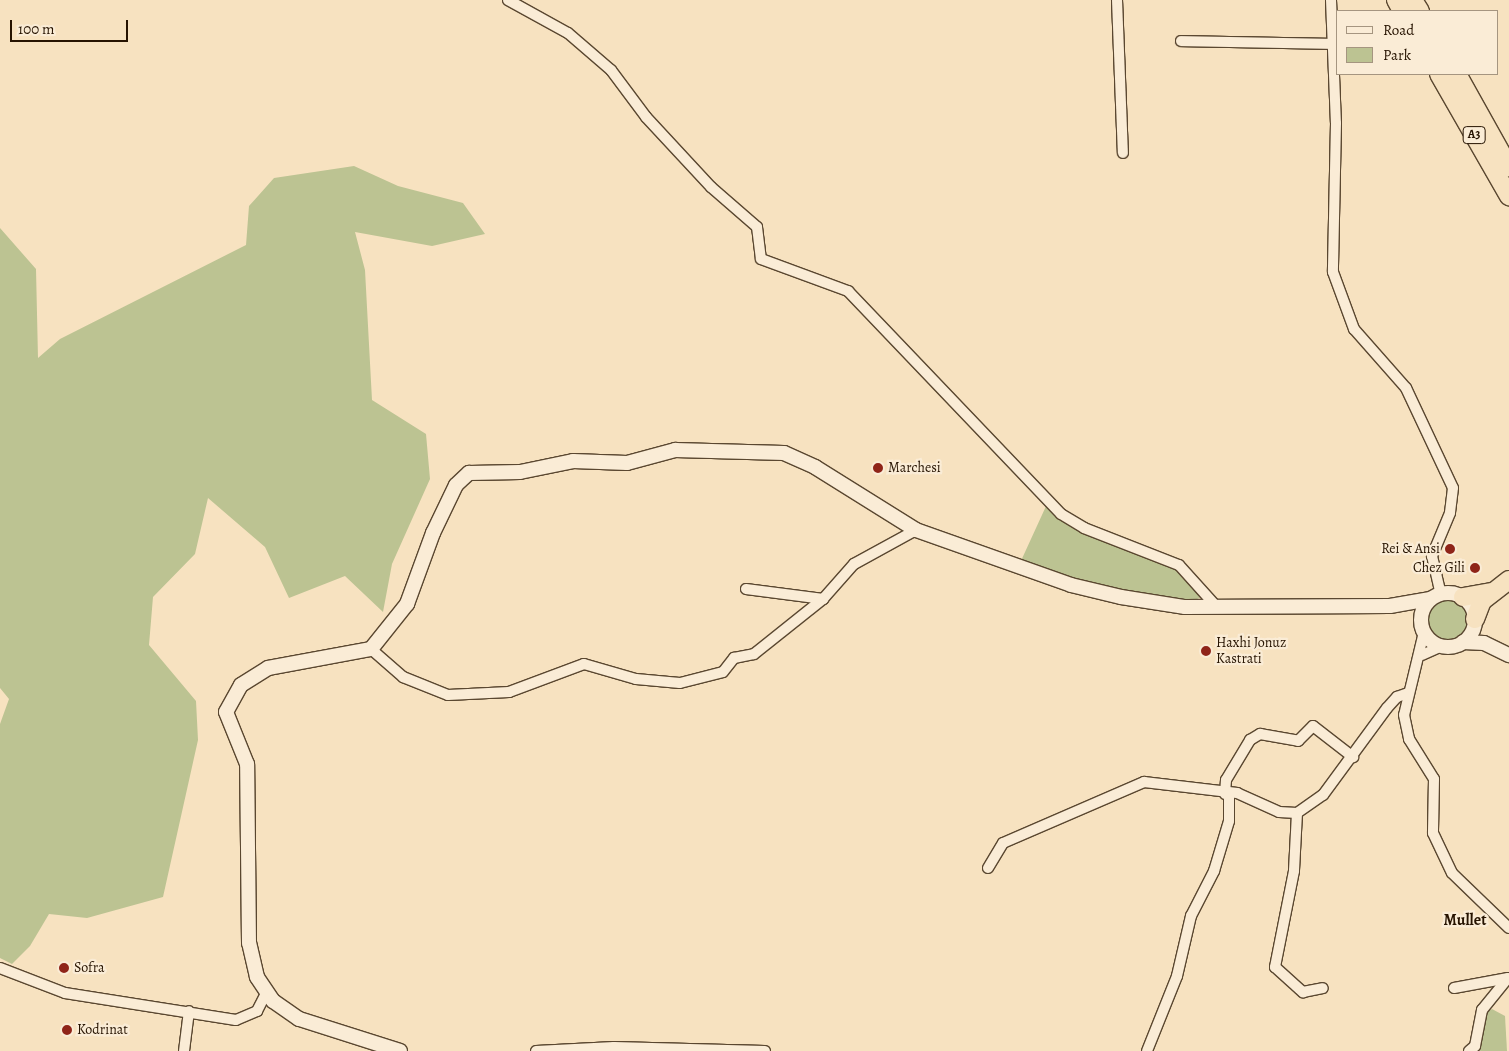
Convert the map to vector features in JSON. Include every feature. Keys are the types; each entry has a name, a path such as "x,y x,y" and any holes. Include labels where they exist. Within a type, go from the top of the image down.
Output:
{"highway":[{"name":"A3","path":"1439,75 1509,196"},
{"name":"A3","path":"1458,75 1509,167"},
{"path":"1462,597 1490,592 1509,580"},
{"path":"1475,622 1490,592"}],"main road":[{"path":"400,1051 360,1042 284,1010 266,994 249,943 247,764 228,722 228,704 241,685 268,668 371,649 407,604 433,533 460,480 469,473 520,472 573,460 627,463 674,450 784,453 815,467 916,530 1072,585 1166,604 1390,606 1435,596 1462,597 1475,622 1494,647"},
{"path":"1423,626 1435,596"},
{"path":"1390,606 1423,626 1442,646 1463,642 1494,647 1509,655"},
{"path":"1463,642 1475,622"}],"street":[{"path":"508,0 568,33 611,70 646,117 711,187 757,227 762,259 848,291 1061,514 1084,528 1179,564 1215,605"},
{"path":"1117,0 1123,153"},
{"path":"1331,0 1333,272 1354,329 1406,388 1453,488 1450,514 1432,556 1435,596"},
{"path":"1181,41 1332,44"},
{"path":"371,649 403,677 448,695 509,692 584,664 636,680 680,683 717,675 734,658 754,654 823,599 854,564 916,530"},
{"path":"746,589 823,599"},
{"path":"1423,626 1422,655 1408,693 1406,730 1432,770 1431,818 1440,850 1452,873 1509,928"},
{"path":"1422,655 1442,646"},
{"path":"988,868 1003,843 1126,787 1159,782 1248,796 1279,812 1297,813 1323,795 1397,696 1408,693"},
{"path":"1147,1051 1177,976 1191,916 1214,871 1229,822 1226,780 1250,740 1260,734 1298,742 1313,726 1353,757"},
{"path":"1297,813 1294,871 1275,967 1303,992 1323,988"},
{"path":"0,968 65,993 244,1020 257,1011 266,994"},
{"path":"1454,988 1509,978"},
{"path":"1469,1051 1475,1046 1482,1010 1509,978"},
{"path":"184,1051 190,1011"},
{"path":"536,1051 695,1047 765,1051"}],"green space":[{"path":"354,166 398,186 463,203 485,234 432,246 355,232 365,270 372,400 426,434 430,479 392,564 383,612 345,576 289,598 265,547 208,498 195,554 153,597 149,645 196,701 198,740 163,897 87,918 49,914 30,946 12,964 0,958 0,724 9,699 0,688 0,228 36,269 38,358 60,339 246,245 249,206 274,178"},
{"path":"1047,504 1060,517 1175,567 1203,596 1193,601 1080,584 1020,563"},
{"path":"1444,597 1452,597 1464,603 1470,619 1464,635 1452,641 1444,641 1432,635 1426,623 1426,615 1432,603"},
{"path":"1492,1009 1505,1016 1507,1051 1480,1051 1484,1014"}],"place":[{"name":"Marchesi","path":"878,468"},
{"name":"Rei & Ansi","path":"1450,549"},
{"name":"Chez Gili","path":"1475,568"},
{"name":"Haxhi Jonuz Kastrati","path":"1206,651"},
{"name":"Sofra","path":"64,968"},
{"name":"Kodrinat","path":"67,1030"}],"district":[{"name":"Mullet","path":"1465,920"}]}
